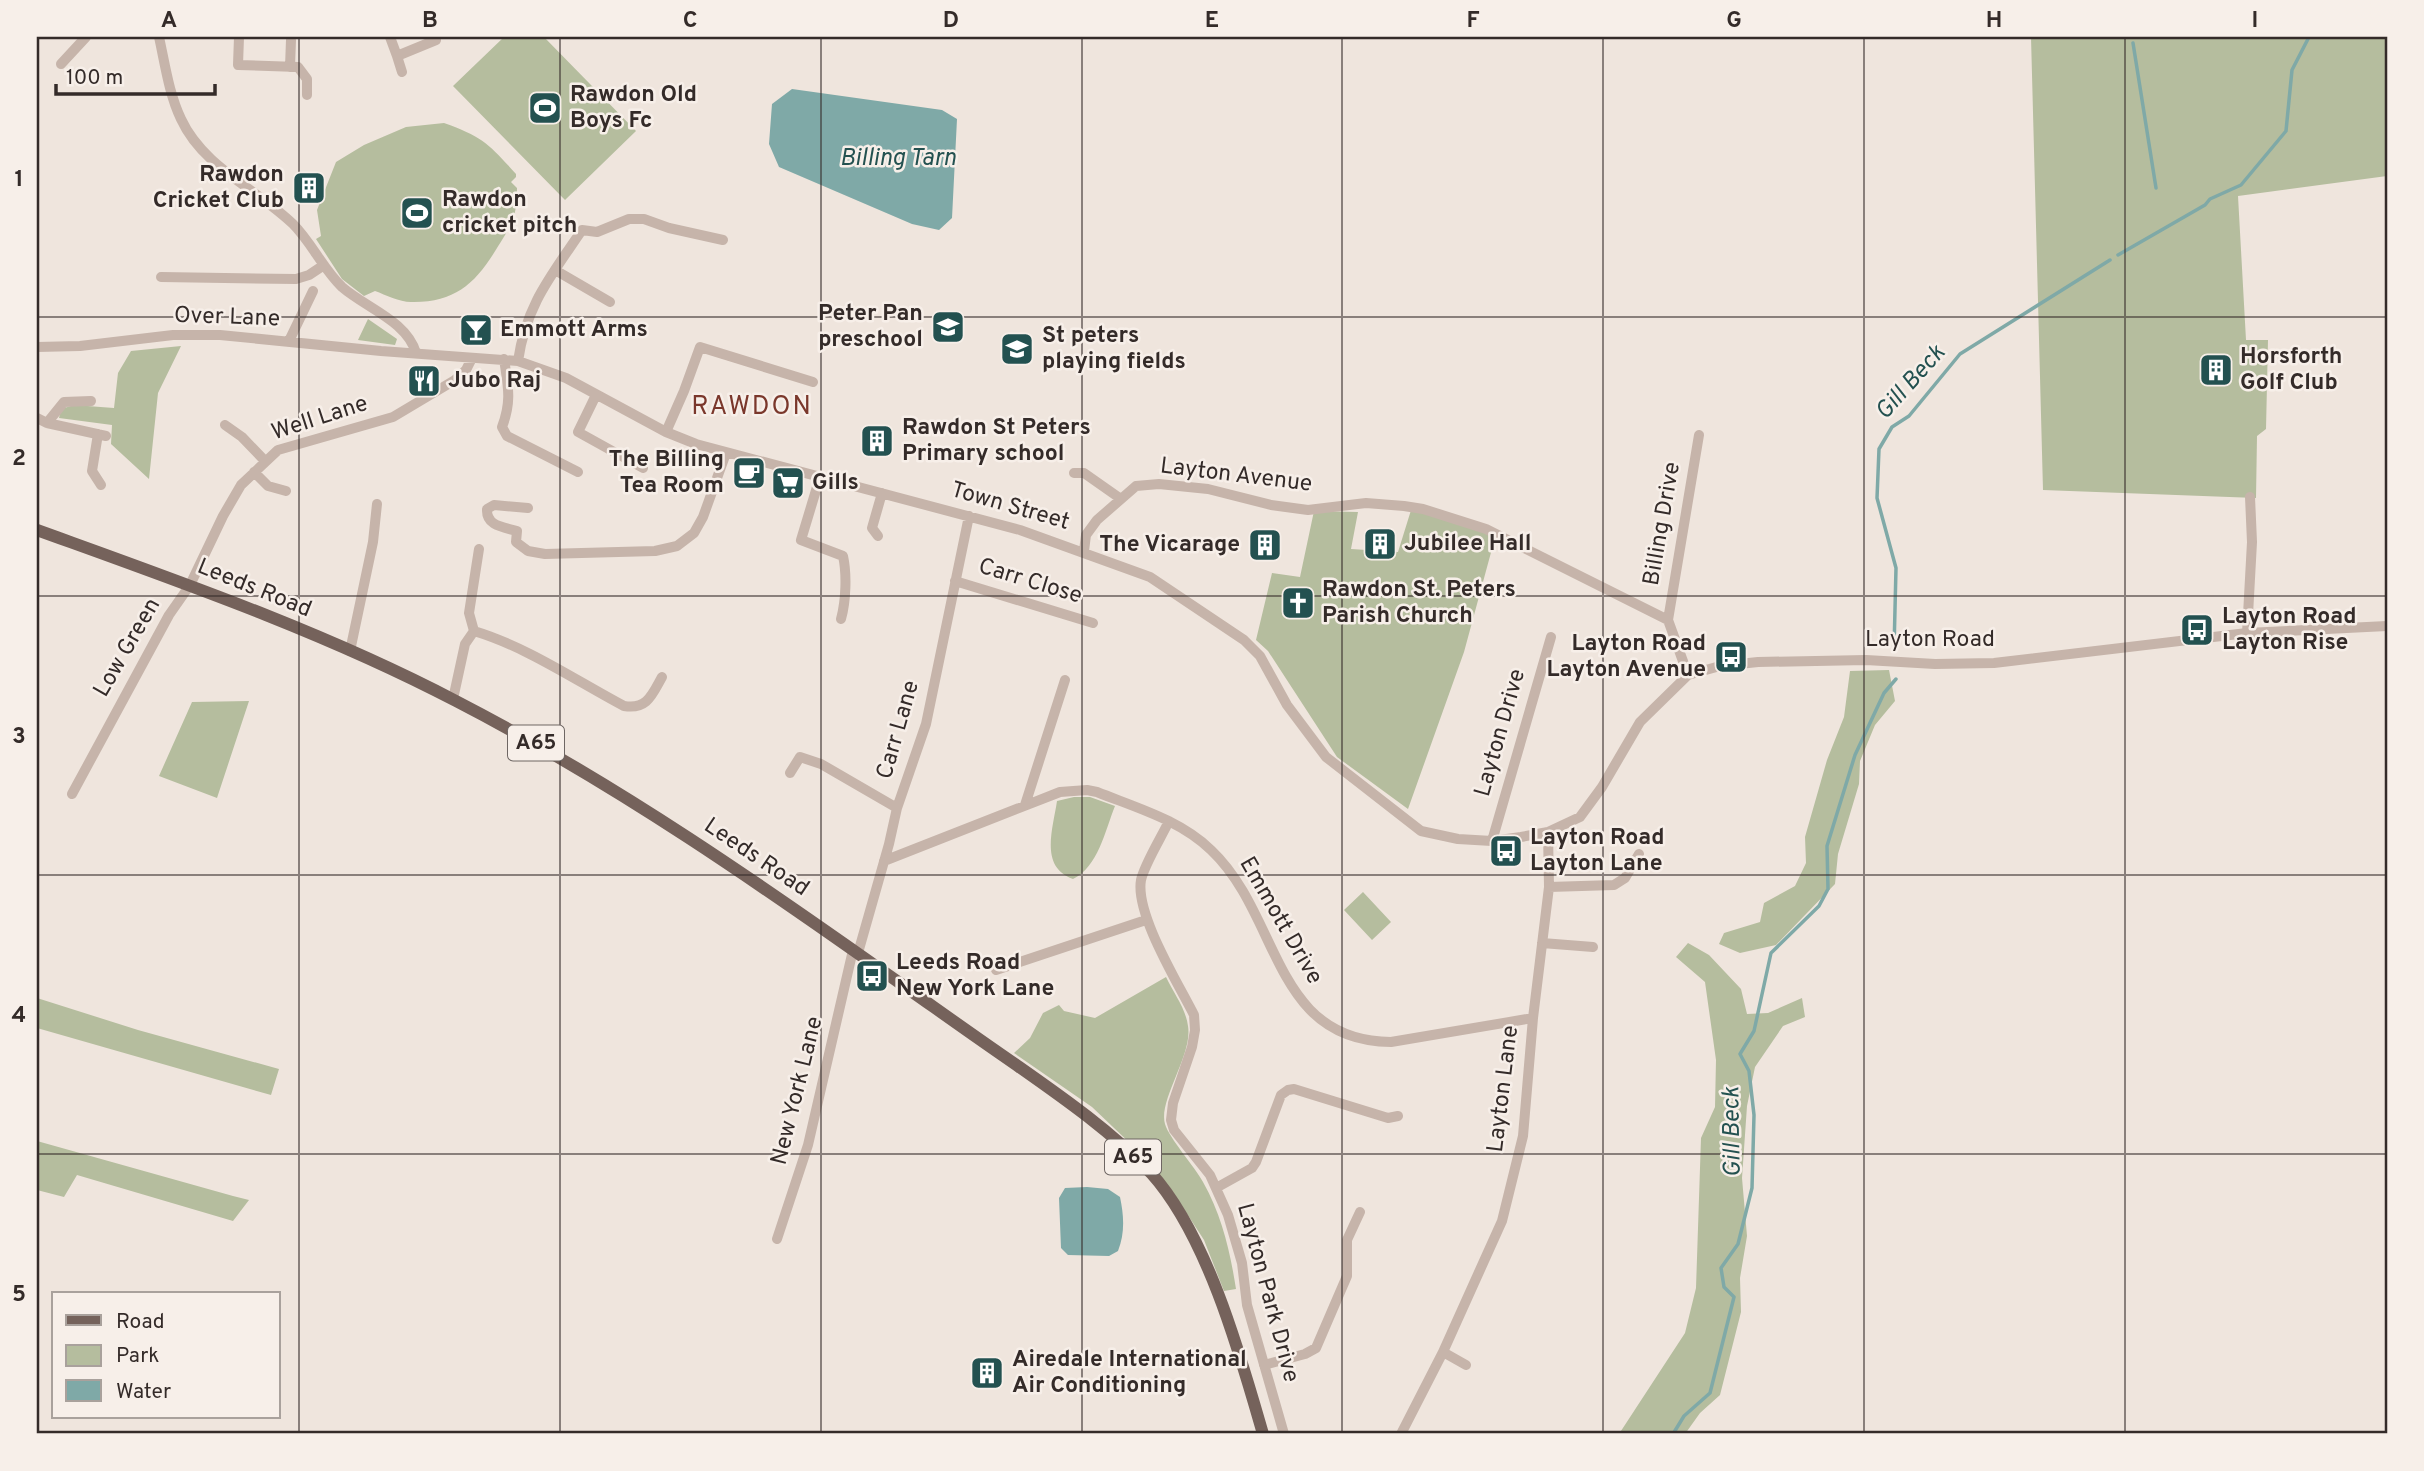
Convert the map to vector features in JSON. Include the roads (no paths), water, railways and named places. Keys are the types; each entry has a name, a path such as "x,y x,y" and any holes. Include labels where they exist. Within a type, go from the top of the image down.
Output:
{"main road":[{"name":"Leeds Road","path":"37,530 190,585 350,651 453,699 550,751 629,798 1055,1093 1105,1131 1152,1175 1176,1209 1212,1277 1263,1434"}],"street":[{"path":"61,64 86,37"},
{"path":"159,37 174,103 195,142 228,173 294,225 342,286 408,334 416,353"},
{"path":"239,37 238,65 298,67 307,79 307,95"},
{"path":"390,37 402,72"},
{"path":"290,40 290,67"},
{"path":"397,56 436,40"},
{"path":"518,361 522,332 532,306 582,230 597,232 629,219 645,219 669,228 723,240"},
{"path":"161,277 296,279 309,275 324,265"},
{"path":"555,270 610,302"},
{"path":"289,341 313,291"},
{"name":"Over Lane","path":"37,347 80,346 173,335 220,335 416,353"},
{"path":"666,432 700,347 813,382"},
{"name":"Town Street","path":"416,353 518,361 566,378 666,432 696,444 969,516 1084,551 1150,577 1244,640 1259,656 1287,705 1326,757 1421,831 1458,839 1492,841 1548,832"},
{"name":"Well Lane","path":"190,585 223,516 242,485 264,461 278,450 393,417 454,380 466,370 472,358"},
{"path":"504,359 510,396 509,409 502,427 507,436 578,472"},
{"path":"596,395 578,432 643,468"},
{"path":"42,420 64,402 91,401"},
{"path":"42,420 102,435 92,471 102,485"},
{"path":"225,425 242,437 264,461"},
{"name":"Billing Drive","path":"1668,620 1699,435"},
{"path":"528,508 494,505 487,509 490,521 517,531 510,544 528,551 545,554 655,551 677,546 694,533 703,517 726,453"},
{"path":"254,472 268,486 286,491"},
{"path":"1074,473 1084,473 1121,499"},
{"path":"820,477 801,541 843,556 845,576 841,619"},
{"name":"Layton Avenue","path":"1084,551 1086,535 1097,520 1136,486 1159,484 1208,489 1271,505 1308,510 1366,503 1423,509 1486,529 1668,620"},
{"path":"878,536 872,528 882,493"},
{"path":"2247,633 2252,528 2250,496"},
{"path":"350,651 373,542 377,504"},
{"name":"Carr Lane","path":"855,952 884,861 897,808 926,724 969,516"},
{"path":"453,699 466,644 474,631 469,612 479,549"},
{"name":"Carr Close","path":"955,581 1093,624"},
{"name":"Low Green","path":"72,794 169,615 190,585"},
{"path":"1668,620 1688,675"},
{"name":"Layton Road","path":"1548,832 1580,817 1640,722 1688,675 1720,666 1758,662 1866,660 1935,664 1994,663 2247,633 2387,626"},
{"path":"474,631 493,637 624,706 638,707 649,701 662,677"},
{"name":"Layton Drive","path":"1492,841 1551,637"},
{"path":"1025,805 1065,680"},
{"path":"790,773 800,757 821,764 897,808"},
{"name":"Emmott Drive","path":"884,861 1060,792 1097,792 1170,821 1193,835 1226,865 1251,903 1296,995 1320,1020 1332,1028 1350,1037 1370,1042 1391,1042 1533,1018"},
{"name":"Layton Park Drive","path":"1170,821 1141,879 1141,900 1146,920 1194,1015 1192,1047 1172,1103 1171,1121 1174,1130 1209,1175 1228,1215 1242,1263 1247,1305 1284,1434"},
{"name":"Layton Lane","path":"1401,1434 1443,1352 1502,1222 1523,1136 1533,1018 1549,887 1548,832"},
{"path":"1549,887 1614,885 1625,878 1639,854"},
{"path":"996,970 1146,920"},
{"path":"1542,943 1594,947"},
{"name":"New York Lane","path":"777,1239 808,1145 855,952"},
{"path":"1216,1188 1252,1168 1281,1095 1288,1090 1294,1089 1388,1118 1398,1116"},
{"path":"1264,1365 1305,1354 1316,1348 1347,1276 1347,1240 1360,1212"},
{"path":"1443,1352 1466,1366"}],"water":[{"name":"Billing Tarn","path":"792,89 942,110 957,119 952,218 939,230 912,224 779,167 769,144 772,104"},
{"path":"1065,1188 1108,1189 1120,1197 1122,1238 1118,1251 1109,1256 1068,1255 1061,1248 1059,1198"}],"waterway":[{"name":"Gill Beck","path":"2118,255 2205,205 2210,199 2241,185 2286,131 2292,70 2309,37"},
{"path":"2133,43 2156,188"},
{"name":"Gill Beck","path":"1894,650 1896,568 1877,498 1879,449 1892,427 1909,416 1960,354 2110,260"},
{"name":"Gill Beck","path":"1673,1434 1684,1416 1710,1393 1734,1297 1724,1287 1721,1268 1738,1244 1752,1188 1754,1115 1749,1071 1740,1054 1754,1031 1771,953 1819,906 1828,889 1827,846 1855,755 1884,693 1896,679"}],"place":[{"name":"Rawdon Old Boys Fc","path":"545,108"},
{"name":"Rawdon Cricket Club","path":"309,188"},
{"name":"Rawdon cricket pitch","path":"417,213"},
{"name":"Peter Pan preschool","path":"948,327"},
{"name":"Emmott Arms","path":"476,330"},
{"name":"St peters playing fields","path":"1017,349"},
{"name":"Horsforth Golf Club","path":"2216,370"},
{"name":"Jubo Raj","path":"424,381"},
{"name":"Rawdon St Peters Primary school","path":"877,441"},
{"name":"The Billing Tea Room","path":"749,473"},
{"name":"Gills","path":"788,483"},
{"name":"Jubilee Hall","path":"1380,544"},
{"name":"The Vicarage","path":"1265,545"},
{"name":"Rawdon St. Peters Parish Church","path":"1298,603"},
{"name":"Layton Road Layton Rise","path":"2197,630"},
{"name":"Layton Road Layton Avenue","path":"1731,657"},
{"name":"Layton Road Layton Lane","path":"1506,851"},
{"name":"Leeds Road New York Lane","path":"872,976"},
{"name":"Airedale International Air Conditioning","path":"987,1373"}],"district":[{"name":"RAWDON","path":"752,407"}]}
